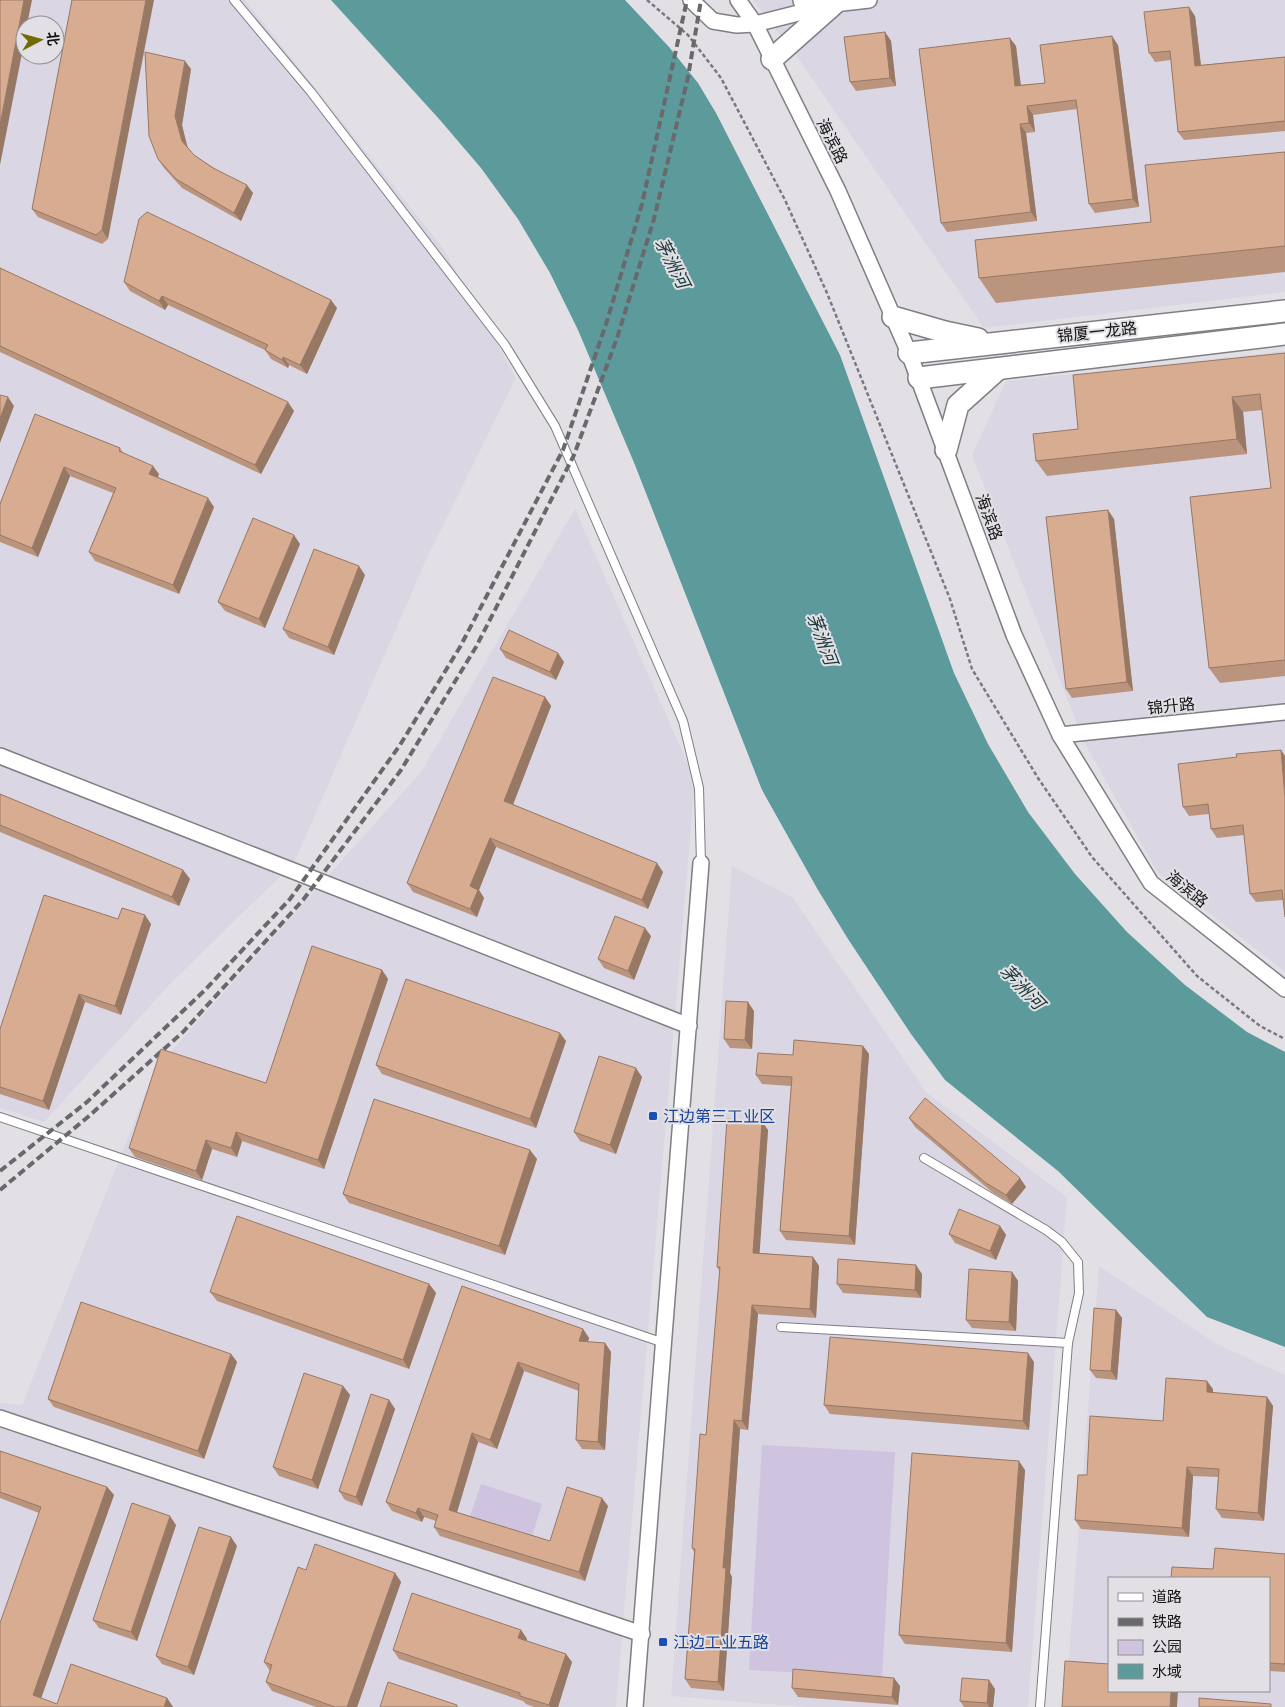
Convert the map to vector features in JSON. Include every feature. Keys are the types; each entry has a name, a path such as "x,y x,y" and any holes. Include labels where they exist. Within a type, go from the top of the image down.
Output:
{"street":[{"path":"691,0 714,21 737,25 756,24 834,4 869,0"},
{"name":"海滨路","path":"738,0 756,24 838,191 909,352 1014,635 1060,735 1152,883 1285,989"},
{"path":"804,0 834,4"},
{"path":"772,59 834,4"},
{"name":"锦厦一龙路","path":"909,352 1285,311"},
{"path":"893,317 945,332 995,343"},
{"name":"锦厦一龙路","path":"920,378 1285,334"},
{"path":"946,450 958,405 998,369"},
{"name":"锦升路","path":"1060,735 1285,712"},
{"path":"0,756 688,1026"},
{"path":"635,1707 701,863"},
{"path":"0,1418 642,1634"}],"lane":[{"path":"234,0 311,92 505,345 555,426 683,722 699,788 701,863"},
{"path":"0,1117 664,1344"},
{"path":"924,1158 1046,1230 1062,1242 1078,1262 1079,1293 1068,1343 1040,1707"},
{"path":"780,1327 1068,1343"}],"path":[{"path":"647,0 688,35 722,78 785,200 827,293 950,599 972,669 1038,778 1092,857 1197,976 1260,1026 1285,1039"}],"shaded area":[{"path":"0,0 245,0 443,248 516,378 426,560 294,863 171,983 44,1122 0,1108"},
{"path":"753,0 1285,0 1285,292 984,328 800,61"},
{"path":"1285,351 1285,972 1158,873 1085,744 972,455 1006,381"},
{"name":"江边第三工业区","path":"575,509 695,780 616,1707 0,1707 0,1403 22,1405 155,1069 421,772"},
{"path":"732,866 793,898 927,1093 1067,1197 1028,1707 804,1707 671,1696"},
{"path":"1099,1266 1217,1344 1285,1375 1285,1707 1065,1707"}],"green space":[{"path":"762,1445 895,1452 882,1677 749,1670"},
{"path":"481,1484 542,1504 532,1536 470,1516"}],"water":[{"name":"茅洲河","path":"331,0 625,0 669,47 698,83 716,113 840,355 954,673 988,744 1028,812 1075,874 1127,932 1185,985 1247,1032 1285,1052 1285,1347 1207,1317 1058,1171 945,1080 911,1034 818,890 762,790 635,465 578,330 550,273 518,219 481,168"}],"building":[{"path":"0,0 24,0 21,15 15,15 15,47 0,125"},
{"path":"72,0 146,0 102,230 96,235 32,209 60,65 65,65 65,37"},
{"path":"1189,7 1195,66 1285,57 1285,121 1178,132 1170,51 1149,53 1144,12"},
{"path":"885,32 890,78 850,82 844,37"},
{"path":"1112,36 1133,199 1089,204 1076,100 1027,106 1029,123 1020,124 1031,212 941,223 919,49 1010,38 1015,86 1045,83 1040,45"},
{"path":"145,52 185,61 175,116 182,141 194,155 213,168 247,185 234,213 176,179 158,159 149,136"},
{"path":"1285,152 1285,246 979,278 975,240 1151,222 1145,165"},
{"path":"147,212 331,300 300,365 283,357 282,360 265,350 268,345 162,296 159,301 124,282 139,219"},
{"path":"0,268 288,402 255,465 0,346"},
{"path":"1285,353 1285,660 1209,668 1190,497 1271,488 1260,394 1232,397 1237,439 1036,461 1033,434 1078,429 1073,375"},
{"path":"0,395 8,397 0,418"},
{"path":"35,414 120,448 119,451 153,466 149,474 208,498 173,585 89,552 116,488 64,467 32,548 0,535 0,504"},
{"path":"1108,510 1127,682 1066,689 1046,517"},
{"path":"253,518 294,535 259,619 218,602"},
{"path":"314,549 359,566 328,647 283,629"},
{"path":"509,630 558,653 550,672 500,649"},
{"path":"493,677 545,697 504,801 657,863 642,900 490,838 470,886 478,890 470,909 407,883"},
{"path":"1281,750 1285,797 1285,917 1282,890 1250,894 1243,825 1211,829 1208,804 1183,807 1178,764 1237,757 1236,754"},
{"path":"0,794 183,870 172,897 0,825"},
{"path":"44,895 118,919 122,908 145,915 115,1006 79,994 43,1101 0,1087 0,1029"},
{"path":"615,916 645,928 628,971 598,959"},
{"path":"312,946 382,970 318,1160 236,1132 231,1148 206,1140 196,1171 129,1148 161,1049 266,1083"},
{"path":"406,979 560,1033 530,1119 376,1065"},
{"path":"726,1001 748,1002 745,1040 724,1039"},
{"path":"794,1040 863,1046 849,1236 780,1231 792,1077 756,1075 758,1053 793,1055"},
{"path":"599,1056 636,1068 610,1145 574,1132"},
{"path":"925,1098 1020,1178 1006,1195 986,1183 909,1118"},
{"path":"374,1099 530,1150 499,1246 343,1194"},
{"path":"727,1119 762,1122 753,1253 813,1257 810,1309 752,1305 742,1421 734,1420 723,1568 726,1568 718,1682 685,1679 695,1549 692,1548 700,1434 706,1435 720,1267 717,1267"},
{"path":"959,1209 1000,1226 990,1251 949,1234"},
{"path":"237,1216 429,1284 403,1360 210,1292"},
{"path":"838,1259 916,1265 915,1290 837,1284"},
{"path":"969,1269 1012,1272 1009,1322 966,1320"},
{"path":"462,1286 583,1329 579,1341 605,1343 598,1442 576,1440 579,1384 518,1362 490,1440 472,1433 449,1510 550,1541 567,1487 602,1498 579,1572 434,1527 438,1515 418,1508 416,1513 386,1502"},
{"path":"81,1302 231,1354 198,1451 48,1399"},
{"path":"1094,1308 1116,1310 1111,1371 1090,1370"},
{"path":"830,1337 1028,1353 1023,1421 824,1405"},
{"path":"304,1373 343,1386 312,1480 273,1467"},
{"path":"1166,1378 1207,1381 1207,1392 1267,1397 1258,1513 1216,1509 1219,1469 1187,1467 1182,1528 1075,1520 1078,1475 1087,1475 1090,1416 1163,1421"},
{"path":"371,1394 389,1400 356,1497 339,1491"},
{"path":"0,1451 107,1487 33,1695 57,1704 71,1664 167,1698 164,1707 0,1707 0,1623 41,1507 0,1492"},
{"path":"912,1453 1019,1461 1006,1643 899,1635"},
{"path":"132,1503 170,1516 131,1632 93,1620"},
{"path":"199,1527 231,1537 188,1667 156,1656"},
{"path":"315,1544 395,1573 347,1707 335,1707 266,1682 272,1665 264,1662 298,1567 306,1570"},
{"path":"1215,1548 1285,1554 1285,1664 1270,1663 1270,1577 1171,1577 1172,1567 1213,1569"},
{"path":"412,1593 521,1630 518,1638 566,1654 549,1705 520,1696 520,1693 393,1650"},
{"path":"1065,1661 1108,1664 1108,1692 1171,1692 1170,1707 1062,1707"},
{"path":"793,1669 894,1678 892,1697 792,1688"},
{"path":"962,1678 989,1680 987,1703 960,1701"},
{"path":"388,1682 457,1705 457,1707 380,1707"},
{"path":"1199,1698 1271,1704 1271,1707 1199,1707"}],"railway":[{"path":"0,1171 87,1102 205,990 290,899 400,745 460,647 563,450 607,321 642,204 687,0"},
{"path":"0,1190 89,1116 183,1032 303,900 401,770 476,647 574,455 617,338 654,219 688,77 701,0"}],"place":[{"name":"江边第三工业区","path":"653,1116"},
{"name":"江边工业五路","path":"663,1642"}]}
